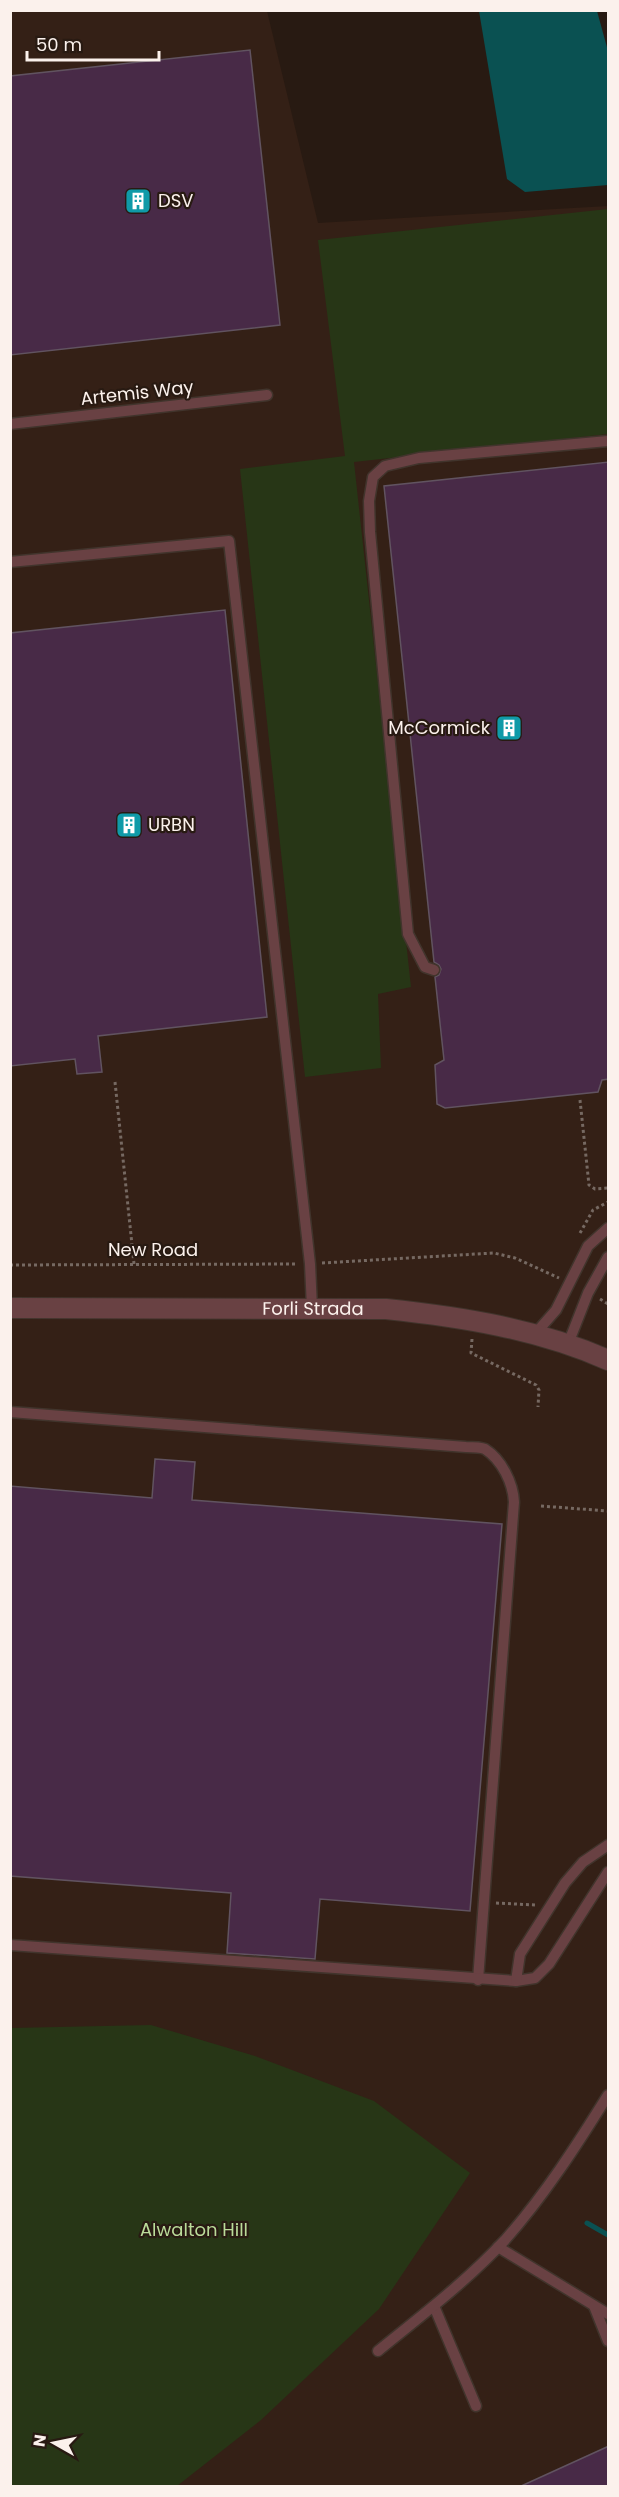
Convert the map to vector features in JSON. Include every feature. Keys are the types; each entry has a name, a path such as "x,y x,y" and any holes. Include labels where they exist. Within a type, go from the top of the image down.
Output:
{"street":[{"name":"Forli Strada","path":"10,1308 386,1309 433,1314 535,1334 609,1360"}],"lane":[{"name":"Artemis Way","path":"10,424 267,395"},
{"path":"434,970 425,968 408,934 370,532 369,501 373,477 385,466 419,458 609,441"},
{"path":"10,562 229,541 310,1264 312,1308"},
{"path":"535,1334 556,1311 588,1246 609,1228"},
{"path":"568,1344 588,1293 609,1257"},
{"path":"10,1412 466,1447 484,1449 497,1461 513,1488 514,1502 478,1980"},
{"path":"516,1982 520,1954 566,1883 583,1862 609,1845"},
{"path":"10,1945 516,1982 535,1978 549,1964 609,1872"},
{"path":"378,2351 434,2306 498,2247 527,2214 609,2095"},
{"path":"498,2247 609,2314"},
{"path":"434,2306 476,2406"},
{"path":"594,2306 609,2341"}],"path":[{"path":"115,1082 134,1264"},
{"path":"580,1100 589,1185 595,1189 609,1188"},
{"path":"324,1263 494,1253 515,1258 557,1278"},
{"name":"New Road","path":"10,1265 296,1264"},
{"path":"597,1297 609,1304"},
{"path":"480,1339 472,1338 471,1353 536,1385 539,1390 538,1407"},
{"path":"541,1506 609,1511"}],"shaded area":[{"path":"11,11 267,11 318,223 608,206 608,2486 11,2486"}],"green space":[{"path":"608,209 608,434 354,462 411,987 378,994 381,1068 305,1077 240,469 345,456 318,240"},
{"name":"Alwalton Hill","path":"151,2025 255,2056 374,2101 470,2173 379,2309 261,2420 177,2486 11,2486 11,2028"}],"water":[{"path":"479,11 597,11 608,51 608,185 525,192 507,179"}],"building":[{"name":"DSV","path":"250,50 280,325 10,355 10,76"},
{"name":"McCormick","path":"609,462 609,1079 602,1080 598,1092 445,1108 437,1104 435,1065 444,1060 435,977 439,975 441,969 434,962 384,486"},
{"name":"URBN","path":"225,610 267,1017 98,1036 102,1072 77,1074 75,1059 10,1066 10,633"},
{"path":"155,1459 195,1462 192,1500 502,1524 470,1911 320,1899 315,1959 227,1953 231,1893 10,1876 10,1486 152,1498"},
{"path":"609,2446 609,2487 519,2487"}],"waterway":[{"path":"587,2223 608,2235"}],"place":[{"name":"DSV","path":"138,201"},
{"name":"McCormick","path":"509,728"},
{"name":"URBN","path":"129,825"}]}
